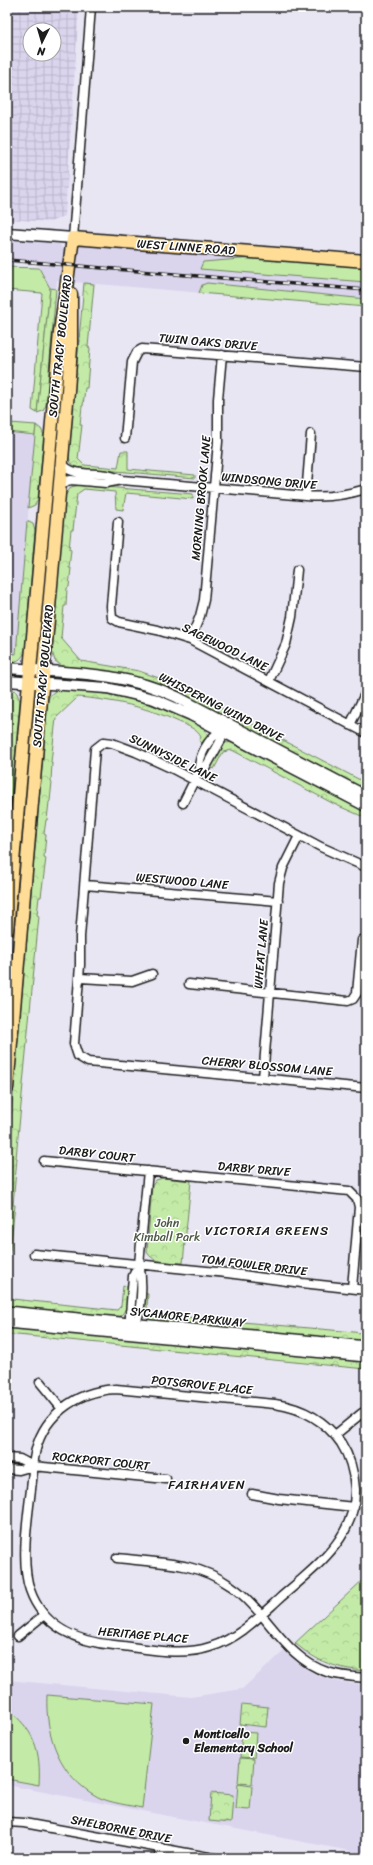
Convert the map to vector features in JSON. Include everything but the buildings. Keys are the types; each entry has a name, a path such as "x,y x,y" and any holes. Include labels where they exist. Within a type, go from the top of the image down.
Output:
{"main road":[{"name":"WEST LINNE ROAD","path":"73,238 366,261"},
{"name":"SOUTH TRACY BOULEVARD","path":"7,930 10,859 29,683 60,332 67,270 70,265 73,238"},
{"name":"SOUTH TRACY BOULEVARD","path":"7,1088 71,347 72,271 70,265"},
{"name":"SYCAMORE PARKWAY","path":"7,1312 366,1356"},
{"name":"SYCAMORE PARKWAY","path":"7,1322 132,1327 366,1347"}],"street":[{"name":"SOUTH TRACY BOULEVARD","path":"73,238 91,7"},
{"name":"WEST LINNE ROAD","path":"7,233 73,238"},
{"name":"TWIN OAKS DRIVE","path":"125,438 132,362 137,352 149,348 366,367"},
{"name":"MORNING BROOK LANE","path":"190,640 200,616 204,600 219,433 218,399 222,355"},
{"path":"306,496 311,434"},
{"name":"WINDSONG DRIVE","path":"62,463 64,467 72,472 107,475 122,480 322,498 349,494 366,489"},
{"name":"WINDSONG DRIVE","path":"59,486 71,480 106,483 122,480"},
{"name":"SAGEWOOD LANE","path":"118,522 111,606 112,618 119,622 157,630 190,640 366,733"},
{"path":"269,681 286,644 292,616 297,570"},
{"name":"WHISPERING WIND DRIVE","path":"7,668 105,675 143,683 173,695 223,727 366,806"},
{"name":"WHISPERING WIND DRIVE","path":"7,681 107,688 143,696 223,727 366,796"},
{"path":"350,725 366,692"},
{"path":"183,803 199,771 198,762 213,736 223,727"},
{"name":"SUNNYSIDE LANE","path":"80,978 80,937 95,749 104,742 112,743 171,768 299,836 366,867"},
{"name":"WHEAT LANE","path":"263,1078 278,901 283,868 299,836"},
{"name":"WESTWOOD LANE","path":"85,885 278,901"},
{"path":"189,984 348,1001 353,999 357,993 362,940"},
{"path":"80,978 132,981 152,974"},
{"name":"CHERRY BLOSSOM LANE","path":"80,978 74,1044 78,1056 88,1062 366,1088"},
{"name":"DARBY COURT","path":"44,1161 148,1171"},
{"path":"132,1327 142,1277 139,1264 148,1171"},
{"name":"DARBY DRIVE","path":"148,1171 345,1190 355,1196 359,1207 352,1288"},
{"name":"TOM FOWLER DRIVE","path":"34,1254 139,1264 366,1290"},
{"path":"40,1382 62,1409"},
{"name":"POTSGROVE PLACE","path":"44,1615 30,1589 25,1561 35,1453 50,1422 62,1409 86,1394 116,1389 268,1403 285,1405 304,1411 319,1419 335,1435 344,1448 351,1464 354,1481 354,1507"},
{"path":"335,1435 362,1413"},
{"path":"7,1458 20,1459 33,1466"},
{"path":"7,1469 19,1470 33,1466"},
{"name":"ROCKPORT COURT","path":"33,1466 166,1479"},
{"path":"252,1494 279,1499 354,1507"},
{"name":"HERITAGE PLACE","path":"44,1615 51,1623 70,1635 91,1642 188,1652 211,1647 232,1638 261,1615 329,1555 345,1531 354,1507"},
{"path":"117,1558 180,1564 196,1568 230,1585 241,1594 295,1652 310,1664 327,1672 338,1675 366,1678"},
{"path":"18,1636 44,1615"},
{"name":"SHELBORNE DRIVE","path":"7,1822 24,1823 214,1858"},
{"path":"160,1858 161,1848"}],"shaded area":[{"path":"7,7 79,7 65,216 50,222 7,219"},
{"path":"7,237 53,241 60,245 65,252 65,269 63,281 57,280 56,289 50,288 39,268 39,266 43,265 7,261"},
{"path":"81,245 366,265 366,307 74,282 77,250"},
{"path":"7,432 35,435 16,654 7,653"},
{"name":"Monticello Elementary School","path":"284,1651 301,1666 318,1676 339,1682 366,1685 366,1854 7,1785 7,1680 191,1697 242,1689"}],"green space":[{"path":"265,257 366,265 366,282 200,269 203,262"},
{"path":"7,267 39,268 50,288 37,413 32,410 42,293 7,290 7,272 9,272 9,270"},
{"path":"84,283 94,284 88,347 90,348 87,388 85,388 82,406 80,425 82,425 78,459 84,465 118,468 121,451 128,451 128,469 195,475 195,478 81,468 74,466 71,462 69,455"},
{"path":"207,283 366,299 366,307 199,293 202,285"},
{"path":"50,288 56,289 46,405 43,411 37,413"},
{"path":"10,423 36,425 35,435 7,432"},
{"path":"36,425 41,429 44,435 38,499 35,505 28,508"},
{"path":"80,485 193,494 193,499 126,493 123,510 116,509 115,492 84,489 77,494 73,530 71,530 69,549 71,550 69,568 71,568 69,587 67,588 66,606 64,606 61,638 81,661 139,671 173,683 366,783 366,790 168,688 119,673 62,666 55,661 52,651 65,496 71,487"},
{"path":"27,521 33,524 35,531 25,651 22,657 18,660 7,662 7,653 16,654"},
{"path":"63,677 136,684 196,711 188,711 61,681"},
{"path":"7,687 16,691 20,701 7,847 7,749 11,699 7,696"},
{"path":"58,689 116,696 150,705 168,711 204,727 208,736 204,744 199,741 201,737 199,734 189,726 155,712 117,702 91,698 78,697 56,718 51,762 52,782 44,834 46,835 44,857 46,858 37,915 39,916 16,1158 13,1205 15,1205 7,1279 7,1163 48,700 50,695"},
{"path":"227,742 232,743 366,811 366,818 334,804 232,750 223,752 214,769 211,767 221,747"},
{"name":"John Kimball Park","path":"163,1178 191,1181 183,1263 153,1259 147,1252 152,1186 156,1180"},
{"path":"123,1286 128,1287 127,1301 123,1313 116,1318 7,1307 7,1293 12,1299 117,1310 121,1306"},
{"path":"144,1293 148,1294 147,1307 152,1314 354,1332 366,1334 366,1342 150,1320 143,1313"},
{"path":"7,1326 366,1361 366,1369 7,1334"},
{"path":"366,1577 366,1671 337,1666 319,1660 295,1643"},
{"path":"47,1695 154,1704 142,1808 98,1797 85,1789 74,1778 65,1767 52,1740 47,1710"},
{"path":"242,1704 268,1707 266,1727 240,1724"},
{"path":"7,1709 24,1725 34,1742 39,1762 39,1785 7,1779"},
{"path":"242,1732 256,1733 254,1758 240,1757"},
{"path":"240,1758 254,1759 252,1784 238,1783"},
{"path":"238,1784 252,1786 250,1810 236,1809"},
{"path":"211,1793 233,1795 231,1823 209,1821"}],"railway":[{"path":"7,260 366,290"}],"place":[{"name":"Monticello Elementary School","path":"186,1741"}],"district":[{"name":"VICTORIA GREENS","path":"267,1230"},
{"name":"FAIRHAVEN","path":"207,1484"}]}
